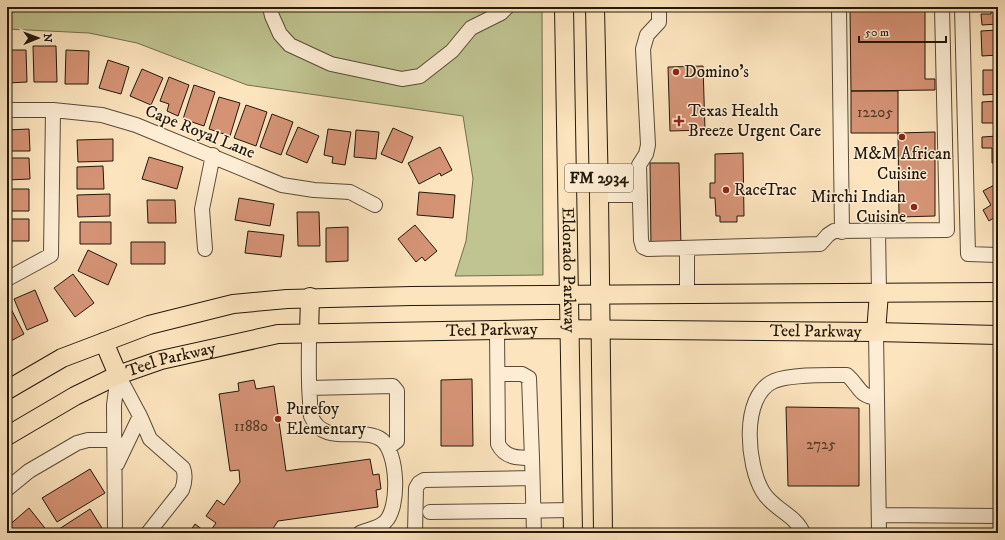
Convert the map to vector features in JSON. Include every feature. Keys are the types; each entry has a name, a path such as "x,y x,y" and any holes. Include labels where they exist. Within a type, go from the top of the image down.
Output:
{"main road":[{"name":"Eldorado Parkway","path":"564,7 573,533"},
{"name":"Eldorado Parkway","path":"595,7 600,195 603,533"},
{"name":"Teel Parkway","path":"7,390 62,358 104,342 149,325 233,304 310,297 998,292"},
{"path":"876,332 878,293"},
{"path":"309,334 310,297"},
{"name":"Teel Parkway","path":"7,436 75,396 118,375 161,360 278,334 569,329 876,332 998,335"},
{"path":"104,342 118,375"}],"street":[{"path":"270,7 280,34 290,45 331,64 402,79 420,76 452,51 471,28 501,13 506,7"},
{"path":"659,7 659,22 648,36 643,49 648,145 646,154 639,165 641,240 643,246 648,249 820,244 832,232 947,230 942,7"},
{"path":"839,7 842,232"},
{"path":"962,7 968,254 998,255"},
{"name":"Cape Royal Lane","path":"7,110 53,110 102,116 136,125 213,155 282,185 314,190 350,192 375,205"},
{"path":"7,279 51,255 53,110"},
{"path":"205,249 202,209 213,155"},
{"path":"600,195 640,195"},
{"path":"878,231 878,293"},
{"path":"687,248 687,295"},
{"path":"497,330 498,444 501,450 508,456 532,458"},
{"path":"876,332 879,533"},
{"path":"309,334 309,388 311,416 321,427 336,435 374,436 389,447 394,468 395,501 392,512 386,522 379,527 360,533"},
{"path":"498,374 522,374 529,378 534,533"},
{"path":"118,375 140,416 150,439 183,468 185,474 185,483 182,490 148,533"},
{"path":"115,533 114,405 118,375"},
{"path":"803,533 800,525 763,493 755,473 749,432 755,400 761,391 774,381 818,376 847,375 861,393 868,397 877,398"},
{"path":"309,388 393,386 397,392 397,441 389,447"},
{"path":"115,468 140,416"},
{"path":"7,489 29,472 76,443 88,440 115,440"},
{"path":"415,533 416,488 420,482 424,480 532,478"},
{"path":"430,512 573,510"},
{"path":"879,515 998,516"}],"green space":[{"path":"7,7 542,7 543,275 455,276 466,241 473,179 463,116 247,85 137,43 89,33 7,29"}],"building":[{"path":"850,7 925,7 925,79 935,79 935,90 851,91"},
{"path":"982,7 998,7 998,24 982,25 981,14 991,14 991,8"},
{"path":"998,30 998,55 982,56 981,31"},
{"path":"33,46 56,46 57,82 34,82"},
{"path":"7,50 26,50 27,82 7,83"},
{"path":"66,50 89,51 88,84 65,84"},
{"path":"108,60 129,67 121,94 99,88"},
{"path":"703,66 705,130 670,131 668,67"},
{"path":"142,69 163,78 151,105 130,96"},
{"path":"983,70 998,70 998,94 983,95"},
{"path":"169,77 189,85 178,116 167,111 169,104 160,101"},
{"path":"194,85 215,92 204,126 183,119"},
{"path":"851,91 898,91 898,133 851,133"},
{"path":"219,97 240,103 230,136 209,129"},
{"path":"998,101 998,123 982,123 982,102"},
{"path":"246,105 267,112 256,146 234,138"},
{"path":"272,114 293,122 281,155 260,147"},
{"path":"298,127 319,136 307,163 286,154"},
{"path":"393,128 413,137 402,163 381,154"},
{"path":"29,129 30,151 7,151 7,130"},
{"path":"328,129 351,132 345,165 332,163 333,157 324,155"},
{"path":"356,130 379,132 376,159 354,157"},
{"path":"935,132 935,216 899,217 898,133"},
{"path":"998,136 998,163 992,163 992,148 982,148 982,137"},
{"path":"113,139 113,161 78,162 77,140"},
{"path":"440,147 452,170 441,176 440,173 419,184 408,163"},
{"name":"RaceTrac","path":"743,153 744,216 737,216 737,222 720,222 720,216 716,216 715,198 710,198 710,183 715,183 715,154"},
{"path":"149,157 183,167 177,189 142,179"},
{"path":"7,158 29,158 30,179 7,180"},
{"path":"650,163 679,163 681,247 651,248"},
{"path":"103,166 104,189 77,189 77,167"},
{"path":"998,183 998,215 989,221 983,210 991,205 983,191"},
{"path":"7,189 29,189 29,211 7,211"},
{"path":"419,192 455,195 453,218 417,215"},
{"path":"110,194 110,216 78,217 77,195"},
{"path":"239,198 274,204 270,226 235,220"},
{"path":"147,200 175,200 176,223 148,223"},
{"path":"297,212 319,212 320,246 298,246"},
{"path":"7,219 29,219 29,241 7,241"},
{"path":"80,222 111,222 111,244 80,244"},
{"path":"415,225 437,251 425,261 422,257 416,262 398,239"},
{"path":"348,227 348,261 326,262 326,228"},
{"path":"248,231 284,235 281,257 245,253"},
{"path":"131,242 165,242 165,264 131,264"},
{"path":"88,250 117,264 108,285 78,271"},
{"path":"73,274 94,303 75,317 54,288"},
{"path":"35,290 48,321 27,330 14,299"},
{"path":"9,305 24,334 7,343 7,306"},
{"path":"472,379 473,446 441,446 441,380"},
{"name":"Purefoy Elementary","path":"254,380 256,389 274,386 286,471 370,459 373,475 379,474 381,489 376,490 378,507 278,521 270,533 209,533 216,523 206,516 217,500 224,505 240,482 239,470 230,471 219,394 239,391 238,383"},
{"path":"786,407 859,408 859,486 788,486"},
{"path":"90,469 105,493 57,522 42,498"},
{"path":"29,508 48,532 7,533 7,527"},
{"path":"90,509 105,533 53,533"},
{"path":"195,524 207,533 189,533"},
{"path":"935,531 965,531 965,533 935,533"}],"place":[{"name":"Domino's","path":"676,72"},
{"name":"Texas Health Breeze Urgent Care","path":"679,121"},
{"name":"M&M African Cuisine","path":"902,137"},
{"name":"RaceTrac","path":"726,190"},
{"name":"Mirchi Indian Cuisine","path":"914,207"},
{"name":"Purefoy Elementary","path":"278,419"}]}
